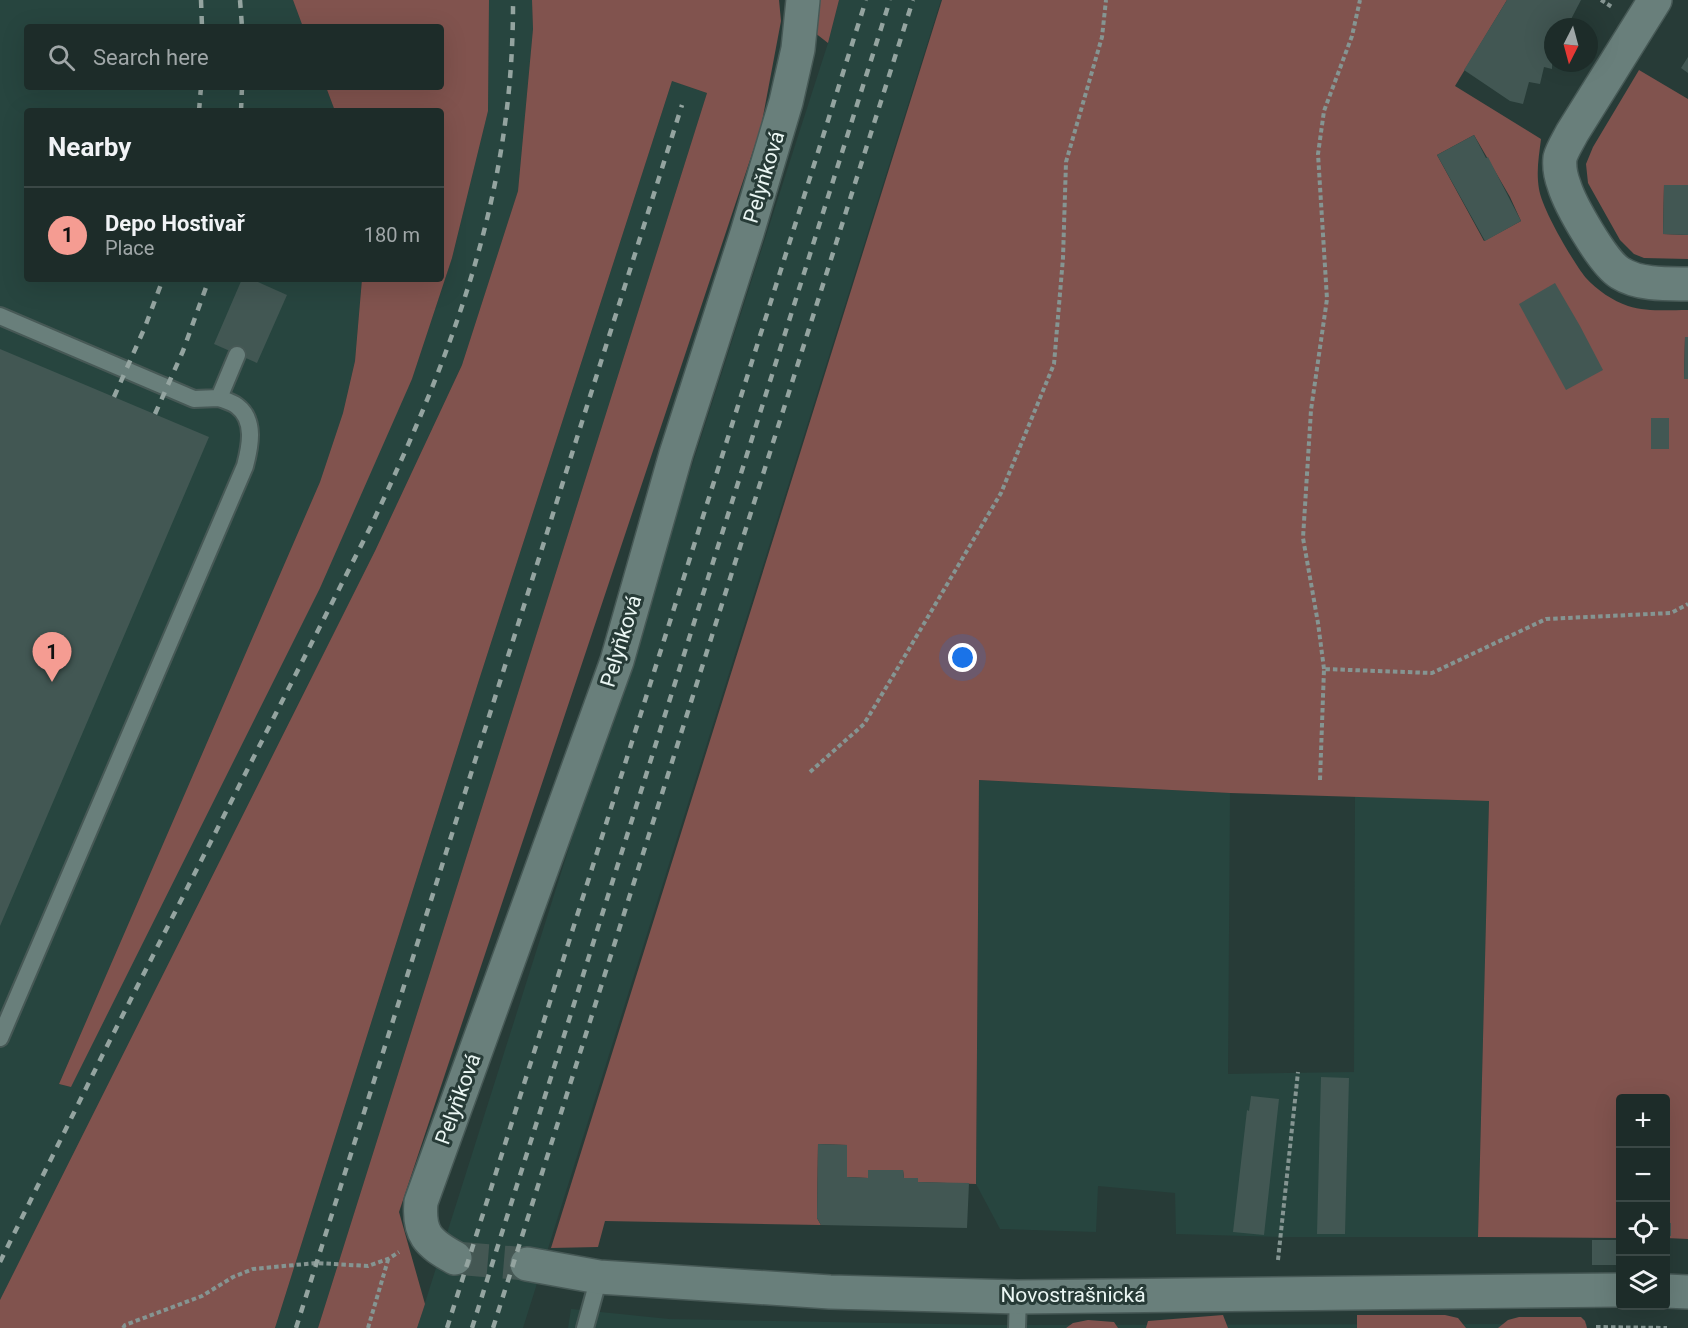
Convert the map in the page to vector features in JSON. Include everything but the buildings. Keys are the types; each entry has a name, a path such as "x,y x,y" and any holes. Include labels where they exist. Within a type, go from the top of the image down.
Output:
{"street":[{"name":"Pelyňková","path":"455,1258 433,1245 426,1234 419,1218 421,1202 616,661 676,454 747,233 786,102 798,49 803,0"},
{"path":"1655,0 1572,133 1560,157 1561,172 1564,187 1608,264 1622,274 1641,280 1688,284"},
{"name":"Novostrašnická","path":"527,1264 599,1276 830,1292 1017,1312 1274,1293 1616,1290"},
{"path":"1670,1292 1688,1292"}],"lane":[{"path":"0,316 194,399 219,398 237,405 246,415 250,429 250,447 245,466 0,1038"},
{"path":"219,398 237,355"},
{"path":"585,1328 599,1276"}],"path":[{"path":"810,772 864,724 896,671 1001,493 1054,364 1063,258 1066,162 1102,37 1106,0"},
{"path":"1320,780 1324,669 1303,538 1311,410 1327,299 1318,154 1324,111 1352,36 1360,0"},
{"path":"1324,669 1432,673 1546,619 1671,613 1688,604"},
{"path":"1274,1293 1298,1072"},
{"path":"123,1328 125,1325 202,1296 233,1277 253,1269 316,1263 368,1266 388,1259 368,1328"},
{"path":"1596,1328 1669,1328"}],"shaded area":[{"path":"0,0 293,0 302,24 24,24 24,90 327,90 334,108 24,108 24,282 362,282 355,361 343,413 320,482 59,1084 70,1087 412,379 452,258 488,111 489,0 532,0 533,29 518,191 462,365 375,551 0,1300"},
{"path":"293,0 489,0 488,111 452,258 412,379 320,588 71,1087 59,1084 320,482 343,413 355,361 362,282 444,282 444,108 334,108 327,90 444,90 444,24 302,24"},
{"path":"532,0 779,0 781,21 761,127 399,1212 425,1304 417,1328 318,1328 707,93 672,81 479,680 275,1328 0,1328 0,1300 375,551 462,365 518,191 533,29"},
{"path":"813,0 839,0 828,43 810,29"},
{"path":"839,0 941,0 523,1328 417,1328 828,43"},
{"path":"942,0 1507,0 1455,86 1541,139 1538,176 1541,198 1566,248 1590,282 1611,298 1635,308 1688,310 1684,378 1688,379 1688,1239 1670,1238 1670,1094 1616,1094 1616,1238 1478,1237 1489,801 1230,793 979,780 976,1184 918,1182 918,1178 904,1178 903,1170 869,1170 868,1178 847,1177 847,1145 818,1144 817,1218 821,1225 605,1221 598,1247 551,1248","holes":["1474,135 1510,197 1521,221 1484,241 1437,155","1651,418 1669,418 1669,449 1651,448"]},
{"path":"1639,70 1688,99 1688,185 1664,185 1663,234 1688,235 1688,259 1644,258 1634,254 1620,240 1588,183 1586,164 1593,147"},
{"path":"672,81 707,93 318,1328 275,1328 479,680"},
{"path":"979,780 1230,793 1228,1074 1354,1072 1355,796 1489,801 1478,1237 1281,1237 1176,1234 1175,1193 1098,1186 1096,1232 1000,1229 976,1184"},
{"path":"571,1309 669,1319 994,1325 1587,1324 1587,1328 568,1328"},
{"path":"1223,1315 1228,1328 1146,1328 1148,1321"},
{"path":"1357,1315 1445,1315 1458,1318 1466,1328 1357,1328"},
{"path":"1519,1317 1581,1317 1587,1328 1498,1328 1508,1320"},
{"path":"1088,1320 1114,1322 1118,1328 1066,1328 1073,1323"}],"tunnel":[{"path":"455,1258 527,1264"}],"railway":[{"path":"201,0 202,24"},
{"path":"240,0 242,24"},
{"path":"0,1262 370,528 427,400 452,336 473,272 490,207 503,140 511,72 513,0"},
{"path":"447,1328 866,0"},
{"path":"472,1328 890,0"},
{"path":"493,1328 913,0"},
{"path":"199,108 201,90"},
{"path":"241,108 242,90"},
{"path":"296,1328 682,105"},
{"path":"114,397 162,282"},
{"path":"155,414 183,351 208,282"}],"place":[{"name":"Depo Hostivař","path":"52,682"}]}
